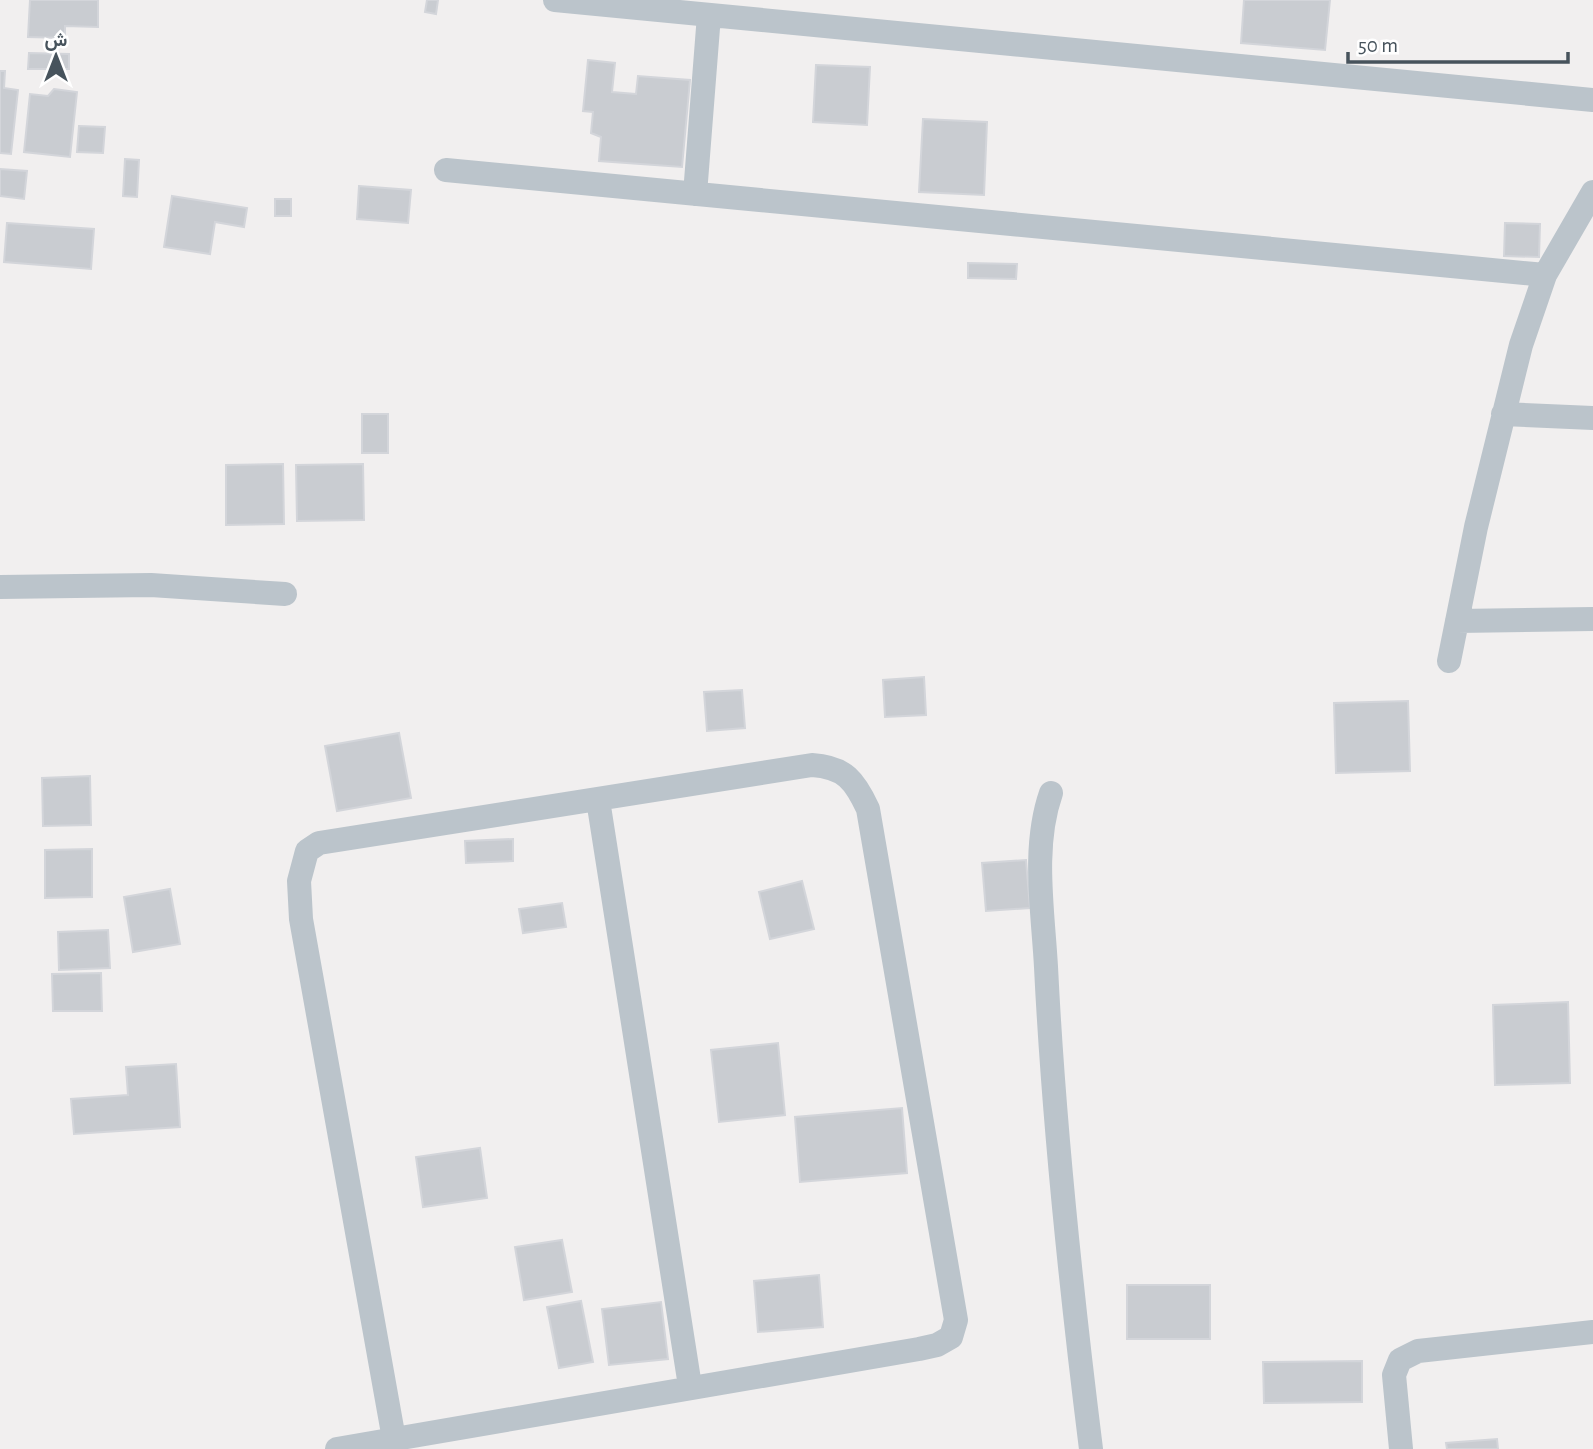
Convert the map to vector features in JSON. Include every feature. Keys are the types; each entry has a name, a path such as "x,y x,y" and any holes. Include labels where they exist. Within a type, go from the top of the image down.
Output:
{"street":[{"path":"555,0 1593,100"},
{"path":"695,194 709,15"},
{"path":"446,170 1545,275"},
{"path":"1449,661 1503,414 1521,345 1545,275 1593,192"},
{"path":"1503,414 1593,418"},
{"path":"0,587 151,585 285,594"},
{"path":"1457,621 1593,619"},
{"path":"337,1449 937,1345 951,1337 957,1320 868,809 856,782 825,766 812,765 319,843 307,851 301,868 301,919 394,1439"},
{"path":"1051,793 1042,830 1042,877 1052,1086 1090,1449"},
{"path":"598,800 691,1386"},
{"path":"1401,1449 1394,1375 1399,1360 1418,1351 1593,1332"}],"building":[{"path":"30,0 98,0 98,27 65,26 65,38 28,37"},
{"path":"427,0 438,0 436,14 425,12"},
{"path":"1244,0 1330,0 1325,50 1241,43"},
{"path":"29,53 69,54 69,69 28,69"},
{"path":"588,60 615,63 612,92 636,94 638,76 690,80 682,167 599,161 601,137 591,133 593,112 583,111"},
{"path":"816,65 870,67 867,125 813,122"},
{"path":"0,71 5,71 4,88 18,90 11,154 0,153"},
{"path":"54,89 77,92 70,157 24,152 30,94 48,96"},
{"path":"923,119 987,122 984,195 919,192"},
{"path":"79,126 105,127 103,153 77,152"},
{"path":"125,159 139,160 137,197 123,196"},
{"path":"0,169 27,171 24,199 0,196"},
{"path":"359,186 411,190 408,223 357,219"},
{"path":"172,196 247,208 244,227 215,222 210,254 164,247"},
{"path":"275,199 291,199 291,216 275,216"},
{"path":"7,223 94,229 91,269 4,262"},
{"path":"1505,223 1540,224 1539,257 1504,256"},
{"path":"968,263 1017,264 1016,279 968,278"},
{"path":"362,414 388,414 388,453 362,453"},
{"path":"283,464 284,524 226,525 226,465"},
{"path":"363,464 364,520 297,521 296,465"},
{"path":"924,677 926,715 885,717 883,680"},
{"path":"742,690 745,728 707,731 704,692"},
{"path":"1408,701 1410,771 1336,773 1334,703"},
{"path":"399,733 411,798 337,811 325,746"},
{"path":"90,776 91,825 43,826 42,778"},
{"path":"513,839 513,861 466,863 465,841"},
{"path":"92,849 92,897 45,898 45,850"},
{"path":"1026,860 1030,908 986,911 982,863"},
{"path":"802,881 814,929 770,939 759,892"},
{"path":"170,889 180,944 133,952 124,897"},
{"path":"562,903 566,927 523,933 519,909"},
{"path":"108,930 110,968 59,970 58,932"},
{"path":"101,973 102,1011 53,1011 52,974"},
{"path":"1568,1002 1570,1083 1495,1085 1493,1005"},
{"path":"778,1043 785,1115 719,1122 711,1050"},
{"path":"176,1064 180,1127 74,1134 71,1099 128,1095 126,1067"},
{"path":"902,1108 907,1173 800,1182 795,1117"},
{"path":"480,1148 487,1198 423,1207 416,1157"},
{"path":"562,1240 572,1292 524,1300 515,1247"},
{"path":"819,1275 823,1327 758,1332 754,1281"},
{"path":"1127,1285 1210,1285 1210,1339 1127,1339"},
{"path":"581,1301 593,1362 559,1368 547,1307"},
{"path":"661,1302 668,1359 609,1365 602,1309"},
{"path":"1362,1361 1362,1402 1264,1403 1263,1362"},
{"path":"1497,1439 1498,1449 1447,1449 1446,1443"}]}
